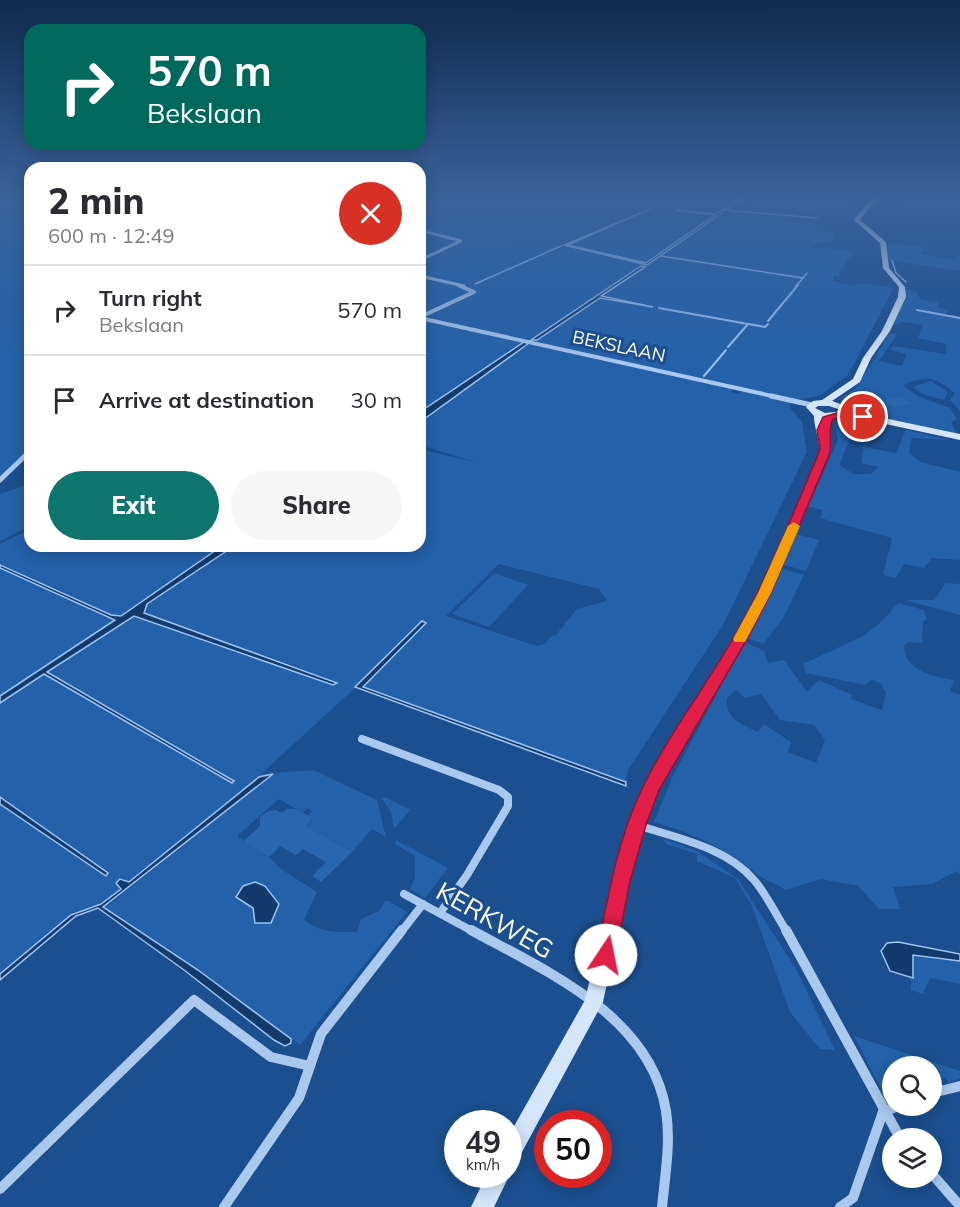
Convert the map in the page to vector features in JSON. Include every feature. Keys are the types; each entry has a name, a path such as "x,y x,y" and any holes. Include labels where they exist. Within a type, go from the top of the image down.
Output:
{"main road":[{"path":"823,421 837,408 839,393 857,380 867,358 886,331 903,291 886,268 884,253"},
{"path":"522,1133 594,1002 620,885 637,825 660,771 742,636 765,593 824,455 826,448 823,421 811,409 812,405 837,408 960,437"},
{"path":"482,1207 492,1188"}],"street":[{"path":"426,277 468,287 474,292 426,314"},
{"name":"BEKSLAAN","path":"426,318 812,405"},
{"path":"0,480 24,458"},
{"path":"362,739 499,790 508,797 508,806 467,875 440,913"},
{"path":"637,825 709,849 729,860 753,880 791,939 882,1110"},
{"name":"KERKWEG","path":"405,894 569,985 594,1002 619,1024 646,1057 666,1110 662,1207"},
{"path":"224,1207 299,1098 321,1034 423,904"},
{"path":"0,1189 194,1000 271,1057 310,1066"},
{"path":"942,1090 960,1086"},
{"path":"840,1207 853,1198 882,1115"},
{"path":"942,1185 960,1206"}],"shaded area":[{"path":"0,253 24,253 24,456 0,478"},
{"path":"426,253 852,253 855,255 850,257 839,274 842,277 833,276 833,281 856,286 857,283 892,287 893,289 848,375 819,396 795,400 426,316","holes":["641,266 644,267 600,296 653,307 600,298 537,340 532,340"]},
{"path":"599,253 604,253 646,263 660,253 664,253 647,265"},
{"path":"888,253 920,253 955,260 960,253 960,271 888,260"},
{"path":"641,266 645,267 601,296 653,307 600,298 537,340 531,340"},
{"path":"905,289 917,293 920,299 939,302 937,307 948,310 945,314 912,309 960,318 960,411 950,400 955,393 936,380 925,379 903,385 917,396 950,408 957,419 951,422 957,435 877,418 861,413 840,401 841,397 856,388 890,333 897,334 879,361 902,366 907,354 890,350 893,346 946,354 946,344 918,338 923,325 903,322 892,326 900,310"},
{"path":"426,321 524,342 426,408"},
{"path":"524,342 529,343 426,418 426,408"},
{"path":"529,343 733,389 731,392 738,394 743,391 790,401 791,409 802,422 807,452 723,625 628,770 626,782 362,687 426,623 261,774 313,770 377,800 386,837 372,829 352,852 306,826 313,819 308,816 312,811 307,808 303,813 279,799 237,836 269,857 281,869 317,892 304,920 323,930 357,932 361,919 379,911 385,901 407,912 300,1045 198,970 103,906 110,904 272,774 259,777 106,901 74,912 0,974 0,804 108,873 0,797 0,703 44,674 232,783 234,781 47,672 134,616 334,685 336,683 282,663 312,672 143,613 144,607 225,552 426,552 426,450 478,463 426,447 426,418","holes":["499,564 599,589 607,601 577,609 555,636 552,635 545,644 537,646 446,616"]},
{"path":"931,381 948,392 944,400 923,394 912,387"},
{"path":"857,421 892,427 865,423 853,432 839,465 854,474 871,474 878,467 861,463 864,449 858,446 896,453 906,430 951,440 912,438 909,453 921,462 960,472 960,560 932,558 924,568 904,564 896,578 883,575 892,538 820,518 823,510 805,506 812,498 838,440 835,424"},
{"path":"24,486 24,529 0,541 0,494"},
{"path":"24,532 24,552 213,552 121,616 111,615 45,583 115,620 0,696 0,544"},
{"path":"788,532 819,540 806,571 774,562"},
{"path":"213,552 225,552 147,604 144,613 337,683 333,685 134,616 47,672 234,781 232,783 44,674 0,703 0,696 115,620 0,568 0,565 111,615 121,616"},
{"path":"773,566 804,575 783,618 763,644 740,635"},
{"path":"494,573 528,585 489,627 452,614"},
{"path":"946,583 960,584 960,615 905,600 934,600"},
{"path":"898,603 924,610 927,620 923,621 922,643 909,642 904,646 906,655 915,667 922,671 954,680 950,691 960,695 960,875 957,871 932,884 893,887 900,909 879,909 858,886 821,879 785,890 708,843 654,822 673,776 742,646 747,643 764,651 768,663 784,660 807,692 819,680 852,695 851,699 882,710 886,693 881,684 872,679 865,685 806,673 803,664 863,636 880,623","holes":["736,690 745,698 761,694 780,720 814,725 825,740 816,763 788,752 791,742 764,724 758,732 735,720 729,711 727,698"]},
{"path":"422,621 426,623 363,687 626,782 626,786 355,687"},
{"path":"273,774 103,907 198,970 291,1039 291,1043 285,1046 274,1040 184,970 98,908 76,916 0,980 0,974 71,915 101,904 121,889 116,883 120,879 129,882 259,777"},
{"path":"0,797 108,873 106,876 0,804"},
{"path":"385,797 410,810 394,829 391,812 382,799"},
{"path":"663,839 697,851 738,879 796,969 835,1050 820,1049 790,1012 751,904 735,878 697,861 697,854 666,844"},
{"path":"396,840 448,868 425,898 410,889 415,878 415,856 395,844"},
{"path":"255,882 265,886 279,904 271,923 255,923 253,908 236,897 243,886"},
{"path":"898,942 960,954 960,961 913,955 913,978 890,971 881,951 887,943"},
{"path":"912,955 960,961 960,984 930,978 923,994 911,990"},
{"path":"854,1036 915,1056 882,1056 882,1088"},
{"path":"942,1065 960,1071 960,1078 949,1083 945,1078 942,1079"}],"building":[{"path":"898,396 913,403 895,408 881,401"},
{"path":"287,809 296,809 313,818 306,826 352,852 321,882 312,876 326,862 303,849 296,855 280,846 269,857 244,841 260,826 260,817 268,811 276,810 282,813"}],"waterway":[{"path":"475,284 544,253"},
{"path":"661,256 803,278"},
{"path":"892,260 896,273 906,282"},
{"path":"803,278 807,273"},
{"path":"796,286 803,278"},
{"path":"768,321 798,285"},
{"path":"659,308 748,324"},
{"path":"917,310 960,318"},
{"path":"728,347 748,324"},
{"path":"748,324 765,327 768,324"},
{"path":"704,376 726,350"}],"slow traffic":[{"path":"740,639 765,593 794,526"}],"route":[{"path":"606,955 620,885 637,825 651,789 668,756 742,636 765,593 824,455 826,448 822,430 829,417 843,414 863,417"}]}
